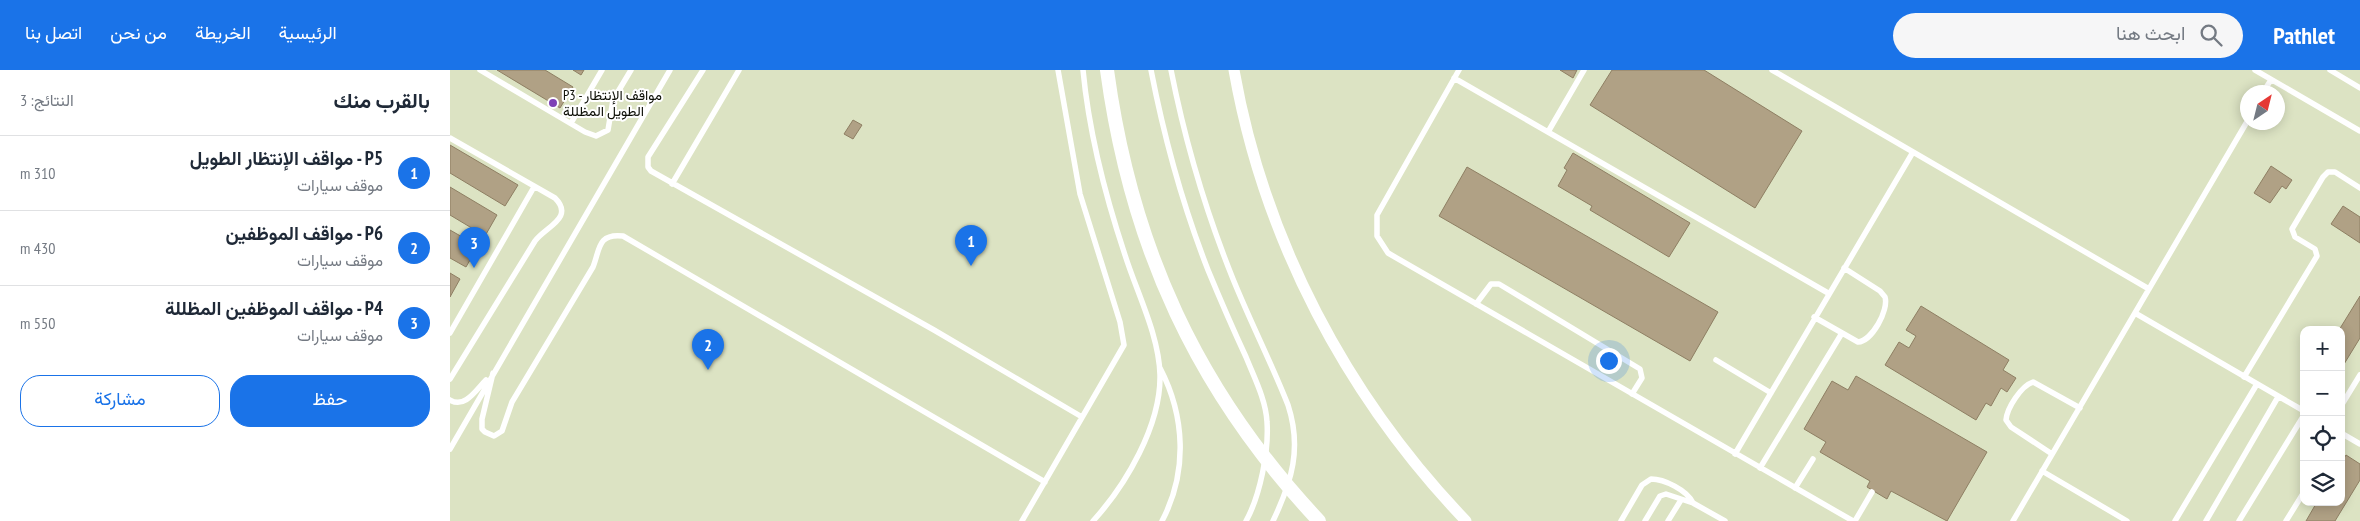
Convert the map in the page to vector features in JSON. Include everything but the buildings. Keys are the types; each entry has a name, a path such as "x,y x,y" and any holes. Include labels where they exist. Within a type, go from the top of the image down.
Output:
{"street":[{"path":"1107,70 1118,139 1130,186 1161,278 1203,366 1255,448 1319,521"},
{"path":"1234,70 1244,118 1266,195 1291,260 1313,306 1353,375 1385,423 1420,469 1466,521"}],"lane":[{"path":"480,70 592,136 605,134 609,125 614,100 631,70"},
{"path":"571,123 602,70"},
{"path":"450,449 670,70"},
{"path":"703,70 648,157 648,167 651,171 822,266 1082,417"},
{"path":"672,184 738,70"},
{"path":"1022,521 1124,345 1120,322 1080,194 1058,70"},
{"path":"1083,70 1093,137 1106,193 1125,257 1142,299 1159,365 1174,400 1181,438 1178,476 1173,495 1162,521"},
{"path":"1150,70 1173,162 1196,234 1208,269 1253,374 1266,413 1267,430 1260,486 1253,508 1246,521"},
{"path":"1171,70 1190,152 1212,223 1232,278 1292,415 1296,438 1295,460 1273,521"},
{"path":"1459,70 1377,215 1376,225 1381,245 1388,253 1854,521 1872,492"},
{"path":"1548,132 1584,70"},
{"path":"1772,70 2149,289"},
{"path":"2255,70 2360,131"},
{"path":"2330,70 2360,88"},
{"path":"1454,78 1828,293"},
{"path":"2268,85 2271,80"},
{"path":"2013,521 2242,130"},
{"path":"450,138 559,202 562,208 560,220 544,230 535,241 450,379"},
{"path":"1735,454 1828,293 1913,152"},
{"path":"2244,377 2317,256 2315,249 2295,237 2292,229 2323,177 2328,172 2335,172 2360,188"},
{"path":"450,333 534,187"},
{"path":"493,373 481,424 486,432 494,436 502,431 512,402 593,267 600,244 610,236 623,236 1045,482"},
{"path":"1814,317 1858,342 1866,340 1885,309 1886,301 1880,291 1844,268"},
{"path":"1476,304 1490,284 1499,284 1640,368 1642,378 1632,394"},
{"path":"2135,313 2300,410"},
{"path":"1760,468 1842,333"},
{"path":"1716,360 1770,393"},
{"path":"1093,521 1124,479 1144,442 1158,395 1159,365"},
{"path":"450,400 456,403 464,402 493,373"},
{"path":"2345,400 2359,378"},
{"path":"2052,454 2011,427 2006,420 2022,389 2033,382 2080,408"},
{"path":"2175,521 2257,384"},
{"path":"2206,521 2278,397"},
{"path":"2239,521 2303,416"},
{"path":"2345,435 2360,444"},
{"path":"1795,488 1813,459"},
{"path":"2042,471 2127,521"},
{"path":"1621,521 1642,485 1651,479 1663,481 1684,492 1693,502 1725,521"},
{"path":"1645,521 1663,494 1670,494 1681,500 1693,502"},
{"path":"2286,521 2300,498"},
{"path":"1668,521 1681,500"}],"place":[{"name":"P3 - مواقف الإنتظار الطويل المظللة","path":"553,103"},
{"name":"P5 - مواقف الإنتظار الطويل","path":"971,266"},
{"name":"P4 - مواقف الموظفين المظللة","path":"474,268"},
{"name":"P6 - مواقف الموظفين","path":"708,370"}]}
